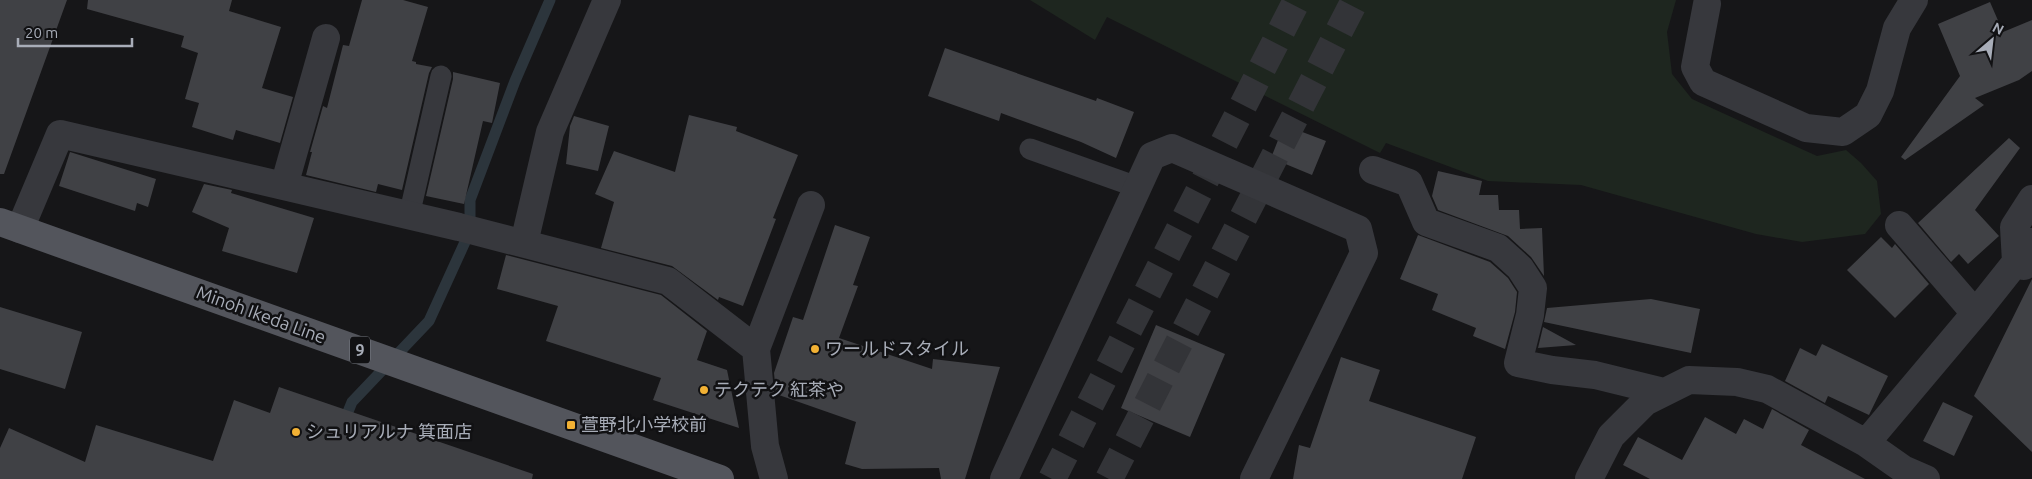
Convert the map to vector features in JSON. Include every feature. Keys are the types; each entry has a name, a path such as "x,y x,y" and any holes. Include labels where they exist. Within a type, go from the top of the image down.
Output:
{"main road":[{"name":"Minoh Ikeda Line","path":"5,224 720,479"}],"street":[{"path":"524,243 550,132 607,0"},
{"path":"1707,4 1694,67 1703,82 1806,128 1843,132 1868,115 1880,92 1897,28 1914,0"},
{"path":"284,186 326,38"},
{"path":"5,224 60,134 524,243 668,281 756,349"},
{"path":"1004,479 1152,156 1172,148 1358,229 1364,253 1254,479"},
{"path":"1373,170 1409,183 1426,222 1498,248 1520,268 1533,288 1530,315 1518,363 1552,370 1595,375 1664,392"},
{"path":"1866,442 1975,314 2027,258 2014,227 2032,199"},
{"path":"774,479 765,446 756,349 811,205"},
{"path":"1899,225 1975,314"},
{"path":"1589,479 1611,436 1645,402 1689,380 1737,382 1767,389 1866,442 1903,468 1926,479"}],"lane":[{"path":"409,216 441,76"},
{"path":"1030,149 1137,187"}],"shaded area":[{"path":"1030,0 1676,0 1667,32 1672,74 1692,99 1817,156 1846,150 1877,181 1881,214 1865,234 1802,242 1756,234 1581,185 1488,181 1386,143 1380,153 1107,17 1095,40"}],"building":[{"path":"0,0 67,0 4,174 0,174"},
{"path":"88,0 232,0 229,11 281,27 262,88 293,97 280,143 236,130 233,140 192,127 199,103 185,99 198,53 181,47 184,36 87,9"},
{"path":"362,0 403,0 428,7 412,61 416,62 416,64 432,67 402,190 378,184 376,192 306,175 312,152 310,152 323,106 327,108 343,45 349,46"},
{"path":"1990,2 2003,32 2032,20 2032,71 2019,80 1975,98 1984,105 1905,160 1901,157 1960,76 1938,24"},
{"path":"945,48 1096,101 1097,98 1134,112 1116,158 1081,142 1001,113 999,121 928,96"},
{"path":"453,72 500,83 492,123 483,121 464,204 426,196"},
{"path":"689,115 737,127 736,131 798,155 773,218 776,219 743,306 719,297 718,300 672,266 601,248 614,202 595,194 614,151 675,172"},
{"path":"574,116 609,126 598,171 566,164 570,126"},
{"path":"1284,125 1326,141 1312,175 1271,158"},
{"path":"2009,138 2020,148 1975,210 1999,236 1968,264 1959,254 1951,262 1918,223"},
{"path":"70,152 156,179 148,207 137,203 135,211 59,186"},
{"path":"1438,171 1482,181 1479,195 1498,195 1499,210 1519,210 1520,229 1542,228 1544,276 1531,257 1508,236 1438,210 1432,196"},
{"path":"204,184 232,190 231,193 314,218 297,273 222,251 229,228 192,212"},
{"path":"835,225 870,237 853,285 858,286 839,338 932,369 933,359 1000,367 965,479 941,479 939,468 862,469 845,464 856,422 776,394 774,373 793,317 803,320"},
{"path":"1418,235 1490,262 1508,278 1517,292 1515,312 1505,349 1473,336 1476,328 1432,310 1438,294 1400,279"},
{"path":"1881,237 1892,248 1895,244 1929,284 1895,318 1847,270"},
{"path":"506,255 661,295 707,331 697,360 727,370 739,428 653,400 661,378 546,341 558,306 497,289"},
{"path":"2032,279 2032,452 1974,396"},
{"path":"1651,299 1700,309 1691,353 1544,322 1547,308"},
{"path":"0,307 82,332 65,389 0,369"},
{"path":"1156,325 1225,354 1190,437 1121,408"},
{"path":"1543,327 1576,345 1538,348"},
{"path":"1822,344 1888,376 1869,415 1828,396 1825,403 1785,381 1800,348 1816,356"},
{"path":"1341,357 1380,370 1369,401 1476,437 1462,479 1293,479 1299,445 1310,448"},
{"path":"279,387 533,474 532,479 0,479 0,448 9,428 85,462 96,425 213,461 234,400 270,413"},
{"path":"1943,402 1973,416 1954,456 1923,441"},
{"path":"1772,409 1809,430 1801,445 1865,479 1650,479 1623,465 1638,437 1682,460 1705,417 1736,434 1744,419 1763,429"}],"waterway":[{"path":"343,424 352,402 429,321 465,242 470,222 470,200 515,81 550,0"}],"tunnel":[{"path":"1052,479 1297,0"},
{"path":"1109,479 1355,0"}],"place":[{"name":"ワールドスタイル","path":"815,349"},
{"name":"テクテク 紅茶や","path":"704,390"},
{"name":"萱野北小学校前","path":"571,425"},
{"name":"シュリアルナ 箕面店","path":"296,432"}]}
